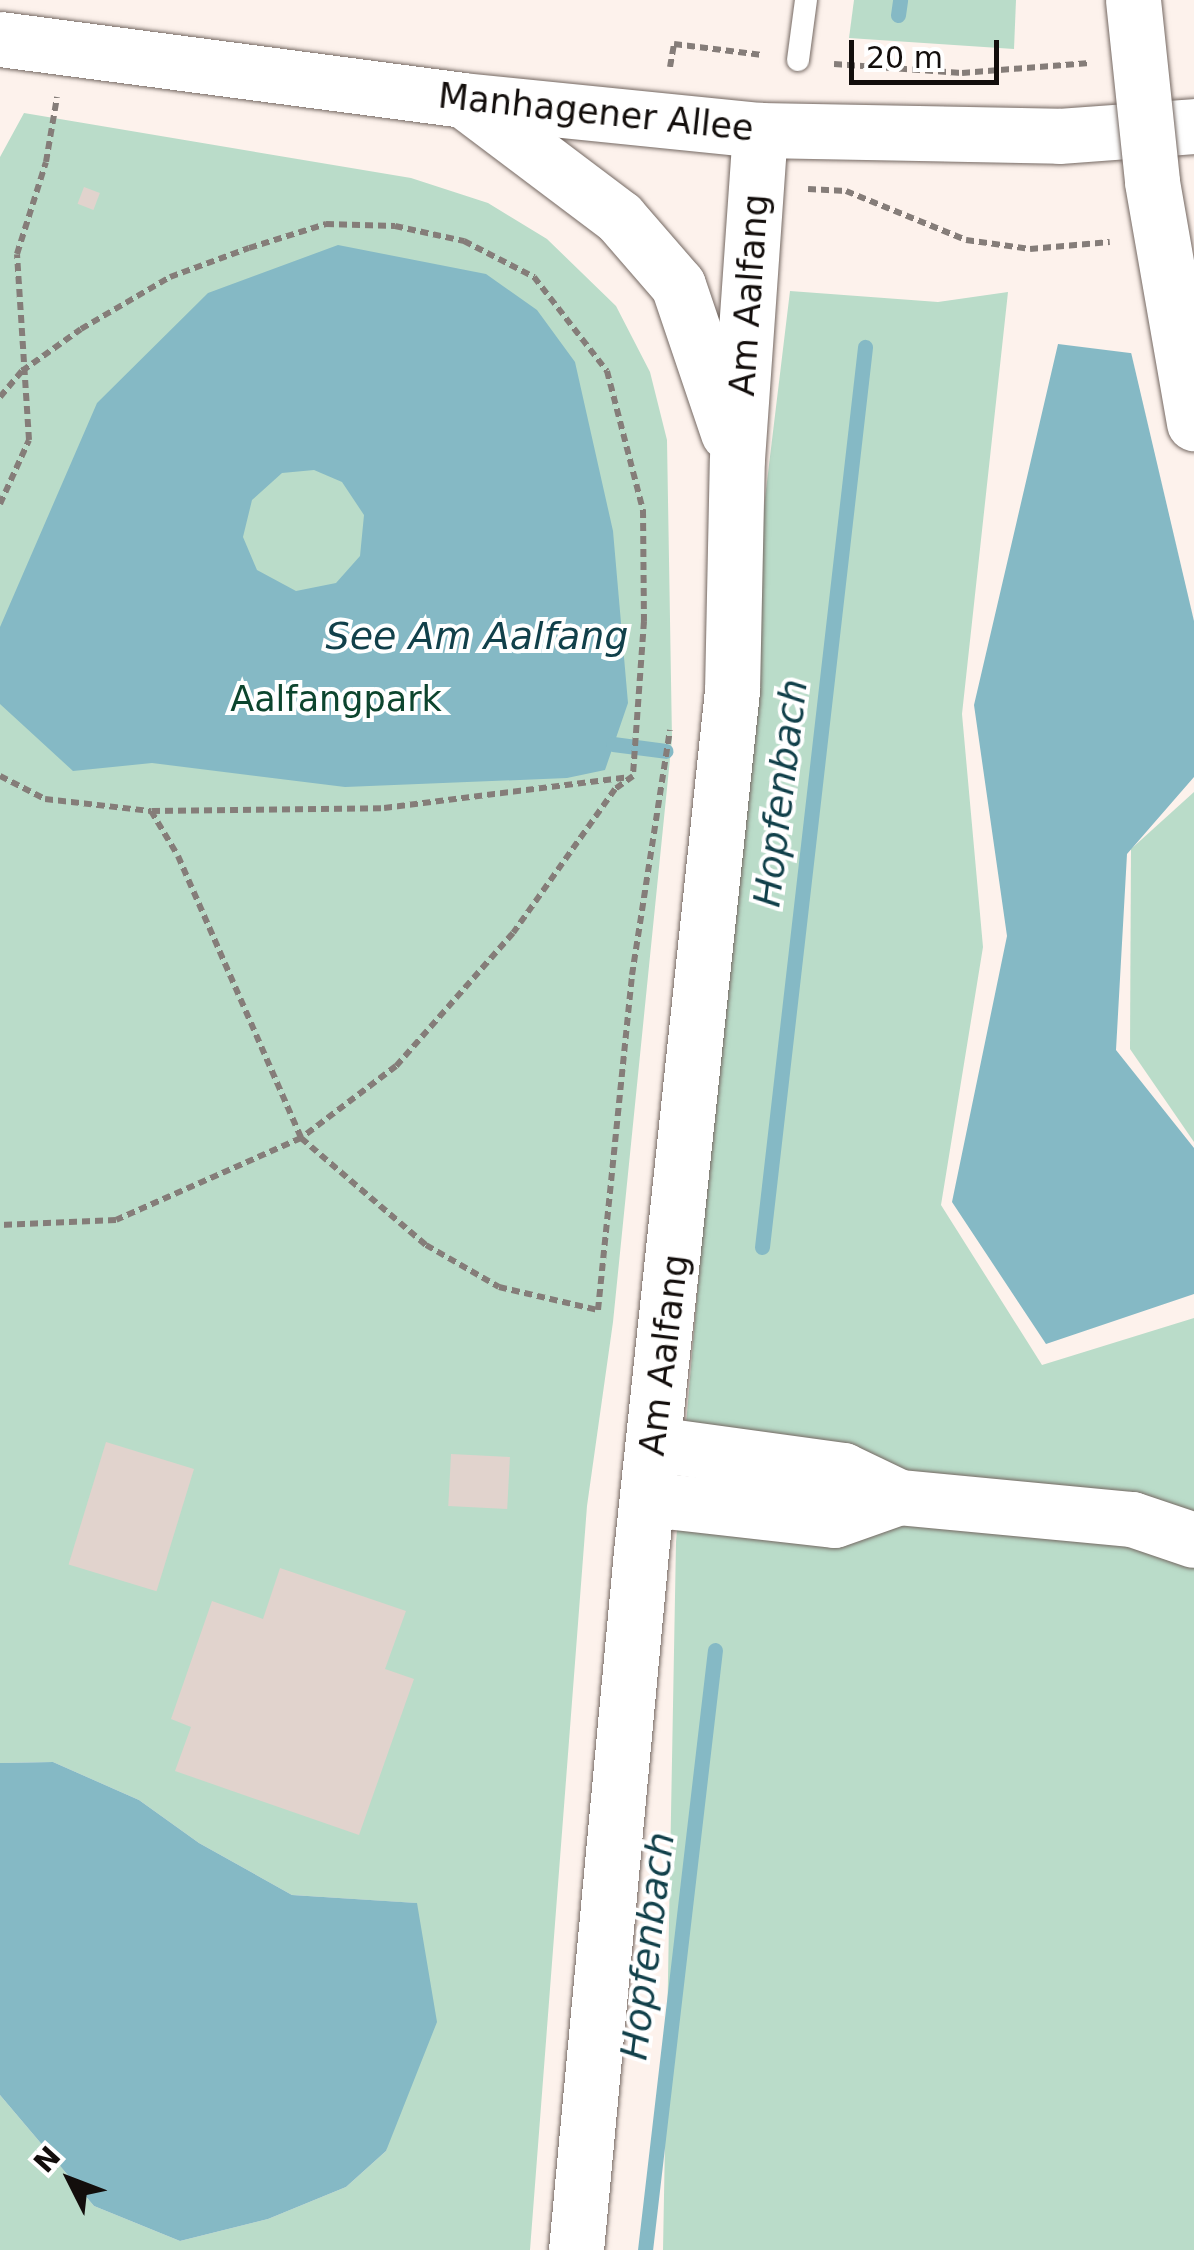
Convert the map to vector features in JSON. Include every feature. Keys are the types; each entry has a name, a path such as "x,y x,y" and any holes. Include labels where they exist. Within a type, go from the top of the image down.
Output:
{"main road":[{"path":"1134,0 1152,182 1194,424"},
{"name":"Manhagener Allee","path":"0,39 463,100 760,130 1059,136 1194,126"},
{"name":"Am Aalfang","path":"463,100 619,218 678,284 737,459"},
{"name":"Am Aalfang","path":"576,2250 648,1499 732,691 737,459 760,130"},
{"path":"654,1444 843,1470 899,1496 1132,1519 1194,1540"},
{"path":"648,1499 834,1520 899,1496"},
{"path":"1132,1519 1194,1510"}],"lane":[{"path":"798,60 806,0"}],"path":[{"path":"0,504 29,440 17,254 46,162 67,48"},
{"path":"798,60 962,73 1060,70 1099,62"},
{"path":"0,397 22,370 170,277 326,224 395,226 464,241 534,277 607,371 629,440 643,510 640,732 632,776 615,789 514,933 396,1066 301,1138 116,1220 0,1225"},
{"path":"151,811 178,856 301,1138 426,1246 499,1287 598,1310 632,974 673,717"},
{"path":"0,776 44,799 151,811 384,808 632,776"}],"green space":[{"path":"854,0 1016,0 1014,49 849,38"},
{"name":"Aalfangpark","path":"24,113 411,178 488,203 547,239 616,306 650,372 667,440 672,739 613,1322 587,1506 530,2250 0,2250 0,2095 94,2206 180,2241 268,2219 346,2187 386,2151 423,1952 416,1903 292,1895 199,1843 139,1800 53,1762 0,1763 0,157"},
{"path":"790,291 938,302 1008,292 962,714 983,947 941,1205 1042,1365 1194,1318 1194,2250 663,2250 676,1542 765,498"},
{"path":"1194,792 1194,1142 1130,1049 1131,849"}],"water":[{"name":"See Am Aalfang","path":"338,245 486,274 537,310 575,362 613,531 628,703 605,770 567,778 345,787 152,763 73,771 0,704 0,627 97,403 208,293","holes":["314,470 342,482 364,515 360,556 336,583 296,591 257,570 243,537 252,500 282,473"]},
{"path":"1058,344 1194,361 1194,777 1127,854 1116,1050 1194,1148 1194,1294 1046,1344 952,1202 1007,936 974,705"},
{"path":"53,1762 139,1800 199,1843 292,1895 417,1903 437,2022 386,2151 346,2187 268,2219 180,2241 94,2206 0,2095 0,1763"}],"pier":[{"path":"1130,348 1194,356 1194,621"}],"building":[{"path":"84,187 100,193 93,210 78,204"},
{"path":"106,1442 194,1469 157,1591 69,1564"},
{"path":"451,1454 510,1457 507,1509 448,1506"},
{"path":"280,1568 406,1611 385,1669 414,1679 359,1835 175,1771 191,1727 171,1719 212,1601 263,1619"}],"waterway":[{"name":"Hopfenbach","path":"898,15 900,0"},
{"name":"Hopfenbach","path":"762,1247 865,347"},
{"path":"613,744 666,751"},
{"name":"Hopfenbach","path":"645,2250 715,1650"}]}
